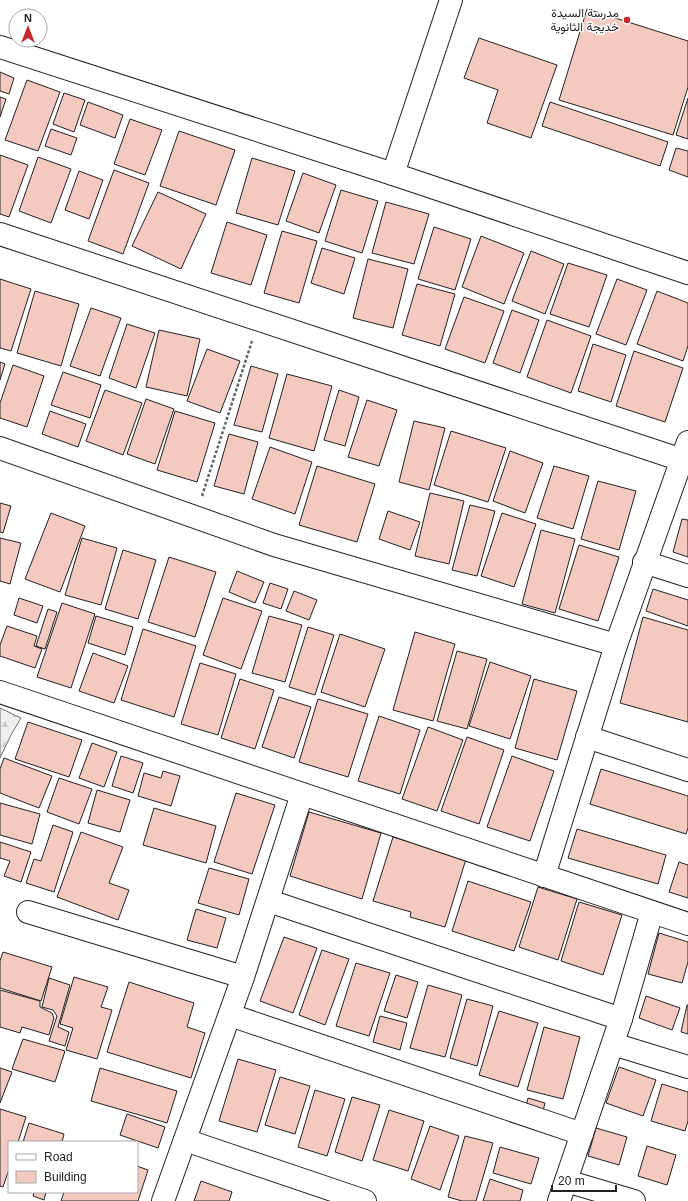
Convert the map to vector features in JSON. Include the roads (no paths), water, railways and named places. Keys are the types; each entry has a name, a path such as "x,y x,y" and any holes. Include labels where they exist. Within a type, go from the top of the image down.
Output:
{"street":[{"path":"393,174 450,0"},
{"path":"0,47 393,174 688,273"},
{"path":"0,234 259,320 685,451 644,562 616,645 544,876"},
{"path":"0,448 274,545 616,645"},
{"path":"644,562 688,576"},
{"path":"0,692 688,924"},
{"path":"587,738 688,770"},
{"path":"163,1201 230,1015 269,901 302,794"},
{"path":"269,901 621,1019"},
{"path":"28,912 243,977"},
{"path":"559,1201 613,1044 652,912"},
{"path":"230,1015 582,1134"},
{"path":"613,1044 688,1067"},
{"path":"185,1140 365,1201"},
{"path":"566,1181 634,1201"}],"place":[{"name":"مدرسة السيدة خديجة الثانوية","path":"627,20"}]}
